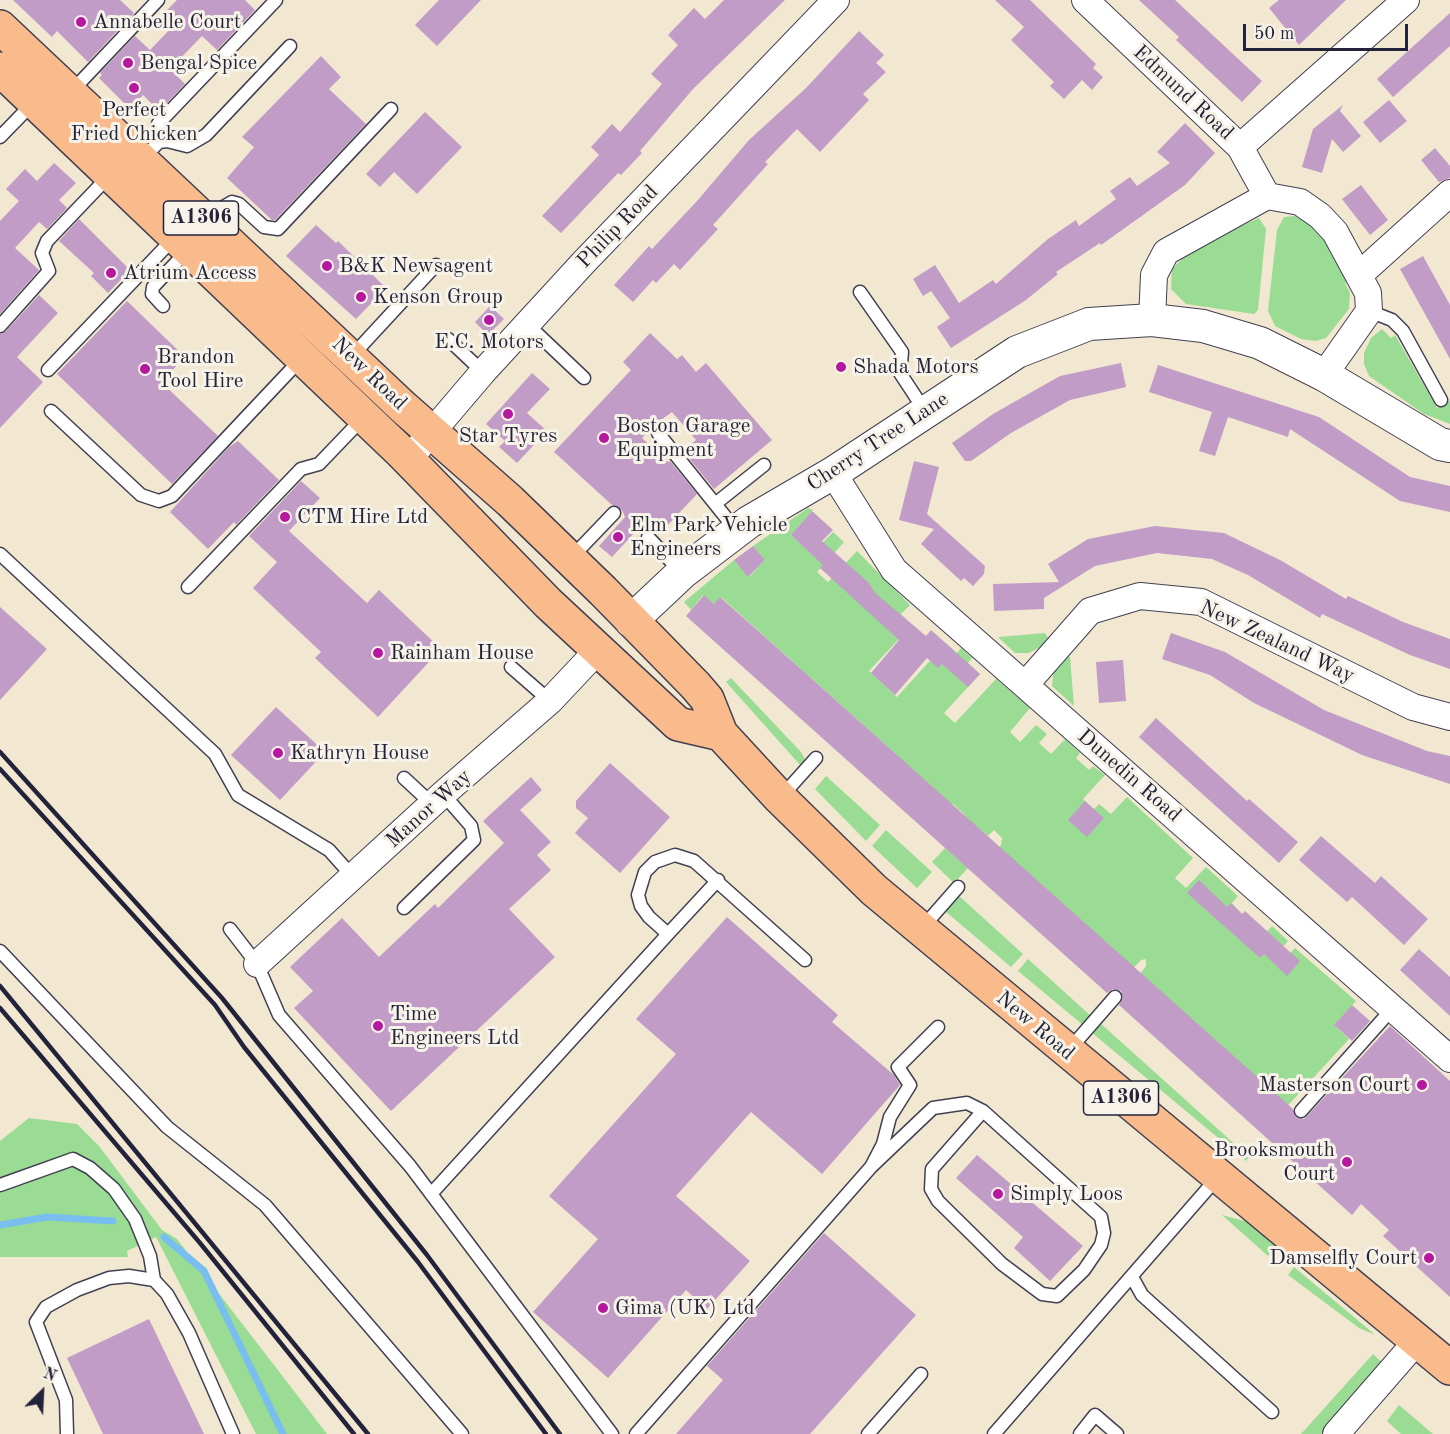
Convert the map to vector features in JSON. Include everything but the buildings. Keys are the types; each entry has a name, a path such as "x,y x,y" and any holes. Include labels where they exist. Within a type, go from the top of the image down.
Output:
{"main road":[{"name":"New Road","path":"0,27 70,94 150,152 190,236 302,358 408,460 598,650 678,724 721,734"},
{"name":"New Road","path":"0,69 111,175 351,357 433,434 510,501 707,699 721,734 780,798 874,890 1066,1052 1450,1368"},
{"path":"598,650 631,621"}],"street":[{"name":"Philip Road","path":"408,460 527,324 836,0"},
{"name":"Edmund Road","path":"1085,0 1240,147 1267,196"},
{"path":"1240,147 1406,0"},
{"path":"1359,275 1450,193"},
{"path":"1152,320 1154,275 1166,252 1267,196 1300,202 1320,216 1335,232 1368,293 1369,311 1324,375"},
{"name":"Cherry Tree Lane","path":"631,621 682,573 736,531 832,473 1017,352 1089,324 1152,320 1203,327 1260,343 1324,375 1440,444 1450,446"},
{"name":"Dunedin Road","path":"832,473 894,570 1450,1059"},
{"name":"New Zealand Way","path":"1025,685 1090,611 1140,596 1202,602 1413,707 1450,717"},
{"name":"Manor Way","path":"257,964 354,878 437,799 550,701 598,650"},
{"path":"1347,1430 1416,1342"}],"lane":[{"path":"70,94 158,0"},
{"path":"150,152 158,124 276,0"},
{"path":"150,152 167,141 187,146 206,135 290,46"},
{"path":"0,137 35,101"},
{"path":"48,370 220,209 232,202 239,204 264,227 278,229 391,109"},
{"path":"0,326 49,271 42,253 47,241 111,175"},
{"path":"163,306 152,294 153,287 190,236"},
{"path":"351,357 436,265"},
{"path":"861,292 903,352 900,373 925,412"},
{"path":"1369,311 1392,320 1403,331 1441,400"},
{"path":"527,324 584,378"},
{"path":"448,339 483,372"},
{"path":"51,411 141,495 159,501 172,496 302,358"},
{"path":"188,587 301,469 320,464 364,417"},
{"path":"658,433 736,531"},
{"path":"715,504 764,465"},
{"path":"569,559 614,513"},
{"path":"648,537 682,573"},
{"path":"0,554 215,754 238,795 329,850 354,878"},
{"path":"511,667 550,701"},
{"path":"780,798 816,758"},
{"path":"404,778 437,799 471,826 474,840 404,908"},
{"path":"668,934 641,906 638,895 645,872 655,862 675,855 694,861 718,880 806,960"},
{"path":"431,1194 718,880"},
{"path":"921,929 958,886"},
{"path":"230,929 257,964 279,1015 431,1194 612,1434"},
{"path":"0,951 167,1127 265,1205 462,1434"},
{"path":"1066,1052 1114,998"},
{"path":"1301,1110 1393,1008"},
{"path":"871,1167 883,1144 890,1117 910,1085 898,1068 939,1027"},
{"path":"636,1434 871,1167 933,1108 967,1103 983,1111 1101,1217 1104,1233 1101,1245 1083,1270 1057,1296 1042,1294 1002,1264 938,1201 931,1189 932,1169 983,1111"},
{"path":"0,1185 73,1159 90,1168 114,1189 135,1219 150,1256 153,1280"},
{"path":"994,1434 1217,1177"},
{"path":"67,1434 66,1400 36,1322 46,1307 77,1290 109,1278 129,1276 153,1280 167,1294 189,1333 233,1434"},
{"path":"1132,1277 1142,1294 1272,1412"},
{"path":"868,1434 921,1374"},
{"path":"1080,1434 1095,1415 1117,1434"}],"green space":[{"path":"1295,216 1321,231 1350,280 1345,283 1350,293 1349,309 1326,338 1316,341 1301,339 1275,326 1268,311 1277,230 1284,217"},
{"path":"1259,218 1266,229 1258,310 1254,314 1186,304 1171,289 1172,269 1183,258 1181,253"},
{"path":"1382,329 1391,338 1395,335 1437,408 1450,401 1450,424 1424,414 1369,376 1364,364 1364,353 1371,338"},
{"path":"808,508 813,510 791,535 812,554 833,532 844,542 817,572 828,582 857,551 910,605 901,614 912,625 869,671 897,697 946,643 957,653 961,648 972,658 968,663 980,674 944,713 955,723 996,679 1030,708 1010,732 1020,742 1036,725 1047,734 1039,743 1051,754 1065,739 1080,753 1076,758 1089,770 1093,766 1105,775 1083,799 1085,801 1094,809 1099,804 1111,814 1127,797 1193,858 1175,878 1186,888 1206,867 1238,896 1232,903 1242,914 1253,947 1272,926 1288,941 1272,959 1279,965 1295,948 1356,1001 1334,1025 1349,1039 1281,1113 1134,982 1146,966 1146,959 1141,960 1127,975 992,854 1001,845 1002,838 994,830 988,836 975,825 968,832 959,824 965,815 953,804 945,812 891,764 898,756 810,677 803,685 793,676 800,668 721,597 714,604 703,595 691,610 684,602 734,560 749,577 765,560 753,546"},
{"path":"1045,633 1048,638 1042,646 1029,653 1015,653 998,637"},
{"path":"1062,656 1070,657 1074,706 1052,686 1054,668"},
{"path":"731,678 801,752 806,761 801,766 726,682"},
{"path":"826,776 880,825 866,841 815,789"},
{"path":"886,830 932,872 917,888 872,846"},
{"path":"945,848 968,868 954,883 932,862"},
{"path":"958,895 1023,954 1011,967 945,911"},
{"path":"1028,959 1091,1016 1083,1025 1018,971"},
{"path":"1099,1022 1249,1157 1246,1161 1091,1032"},
{"path":"29,1118 77,1124 99,1146 162,1230 177,1239 327,1434 256,1434 156,1237 127,1251 128,1257 0,1257 0,1141"},
{"path":"1222,1215 1248,1222 1277,1245 1268,1256"},
{"path":"1294,1267 1373,1334 1359,1328 1288,1275"},
{"path":"1373,1354 1383,1363 1321,1434 1301,1434"},
{"path":"1399,1405 1433,1434 1401,1434 1387,1421"}],"waterway":[{"path":"0,1225 47,1217 113,1221"},
{"path":"164,1237 204,1271 283,1434"}],"railway":[{"path":"0,752 222,998 427,1255 560,1434"},
{"path":"0,769 215,1005 244,1047 418,1262 546,1434"},
{"path":"0,986 368,1434"},
{"path":"0,1008 200,1243 354,1434"}],"place":[{"name":"Annabelle Court","path":"81,22"},
{"name":"Bengal Spice","path":"128,63"},
{"name":"Perfect Fried Chicken","path":"134,88"},
{"name":"B&K Newsagent","path":"327,266"},
{"name":"Atrium Access","path":"111,273"},
{"name":"Kenson Group","path":"361,297"},
{"name":"E.C. Motors","path":"489,320"},
{"name":"Shada Motors","path":"841,367"},
{"name":"Brandon Tool Hire","path":"145,369"},
{"name":"Star Tyres","path":"508,414"},
{"name":"Boston Garage Equipment","path":"604,438"},
{"name":"CTM Hire Ltd","path":"285,517"},
{"name":"Elm Park Vehicle Engineers","path":"618,537"},
{"name":"Rainham House","path":"378,653"},
{"name":"Kathryn House","path":"278,753"},
{"name":"Time Engineers Ltd","path":"378,1026"},
{"name":"Masterson Court","path":"1422,1085"},
{"name":"Brooksmouth Court","path":"1347,1162"},
{"name":"Simply Loos","path":"998,1194"},
{"name":"Damselfly Court","path":"1429,1258"},
{"name":"Gima (UK) Ltd","path":"603,1308"}]}
